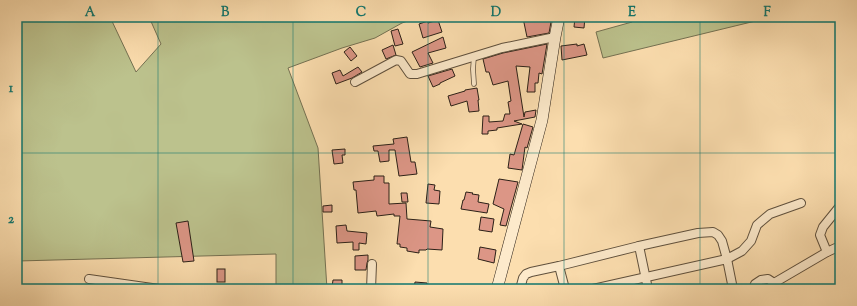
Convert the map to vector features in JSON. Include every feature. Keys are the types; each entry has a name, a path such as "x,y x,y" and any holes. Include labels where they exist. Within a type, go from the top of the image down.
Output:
{"street":[{"path":"497,289 542,120 559,17"},
{"path":"355,82 396,60 401,61 410,74 417,74 502,48 555,37"},
{"path":"593,289 727,259 742,250 751,241 758,225 770,214 801,203"},
{"path":"827,252 820,235 823,227 840,206"},
{"path":"520,289 523,278 526,274 531,272 698,233 713,232 718,235 722,241 733,289"},
{"path":"639,246 648,289"},
{"path":"753,289 755,284 761,280 768,279 775,286 827,252 840,246"},
{"path":"371,289 372,264"},
{"path":"560,266 565,289"},
{"path":"89,279 160,288 206,289"}],"lane":[{"path":"474,56 474,84"}],"green space":[{"path":"17,17 110,17 136,72 161,44 149,17 419,17 402,23 375,38 342,48 288,68 318,148 327,289 283,289 276,285 276,254 18,261"},
{"path":"630,17 772,17 603,58 596,32 632,22"}],"building":[{"path":"550,17 551,22 549,33 527,37 523,18"},
{"path":"575,17 585,17 584,28 574,27"},
{"path":"438,20 442,32 423,38 419,24"},
{"path":"398,29 403,44 395,46 391,31"},
{"path":"443,37 446,48 428,53 433,63 420,67 412,52"},
{"path":"547,44 542,74 539,73 538,83 535,83 535,92 527,92 530,67 516,66 524,117 525,112 536,110 535,117 514,121 522,124 497,128 497,130 488,131 488,134 482,134 483,116 489,116 489,122 503,121 505,114 510,114 508,102 511,101 508,81 493,85 489,72 486,72 483,59 503,53"},
{"path":"577,44 577,46 584,44 587,55 562,60 561,46"},
{"path":"393,45 396,55 386,59 382,50"},
{"path":"350,47 357,56 351,61 344,52"},
{"path":"358,67 362,72 352,78 336,84 332,73 340,70 343,76"},
{"path":"452,69 455,76 433,87 428,76"},
{"path":"477,88 479,111 469,112 467,101 451,106 448,96 465,90"},
{"path":"523,124 533,127 527,148 525,147 522,170 508,168 510,154 514,155"},
{"path":"407,137 411,162 415,162 417,174 399,176 395,150 389,150 389,161 380,162 378,151 374,151 373,146 394,144 393,139"},
{"path":"345,149 345,155 342,155 343,163 334,164 332,150"},
{"path":"374,176 384,176 384,183 389,183 389,204 406,203 407,219 431,221 430,227 443,229 442,250 419,250 419,253 407,251 407,248 400,247 400,244 397,244 400,216 394,216 394,214 377,216 376,211 358,213 356,190 354,190 353,182 374,180"},
{"path":"499,179 518,182 506,226 500,225 504,209 493,204"},
{"path":"428,184 435,185 434,190 440,191 439,204 426,203"},
{"path":"466,192 479,195 478,202 489,204 487,213 461,209"},
{"path":"401,193 407,193 408,202 402,202"},
{"path":"332,205 332,212 323,212 323,206"},
{"path":"481,217 494,219 492,232 479,230"},
{"path":"188,221 194,261 183,262 176,223"},
{"path":"346,225 347,231 367,233 366,244 359,243 359,250 353,250 353,242 337,243 336,226"},
{"path":"480,247 496,250 494,263 478,259"},
{"path":"368,255 366,270 355,270 355,256"},
{"path":"217,269 225,269 225,282 217,282"},
{"path":"333,280 342,280 342,287 332,287"},
{"path":"415,282 427,283 426,289 414,289"}]}
